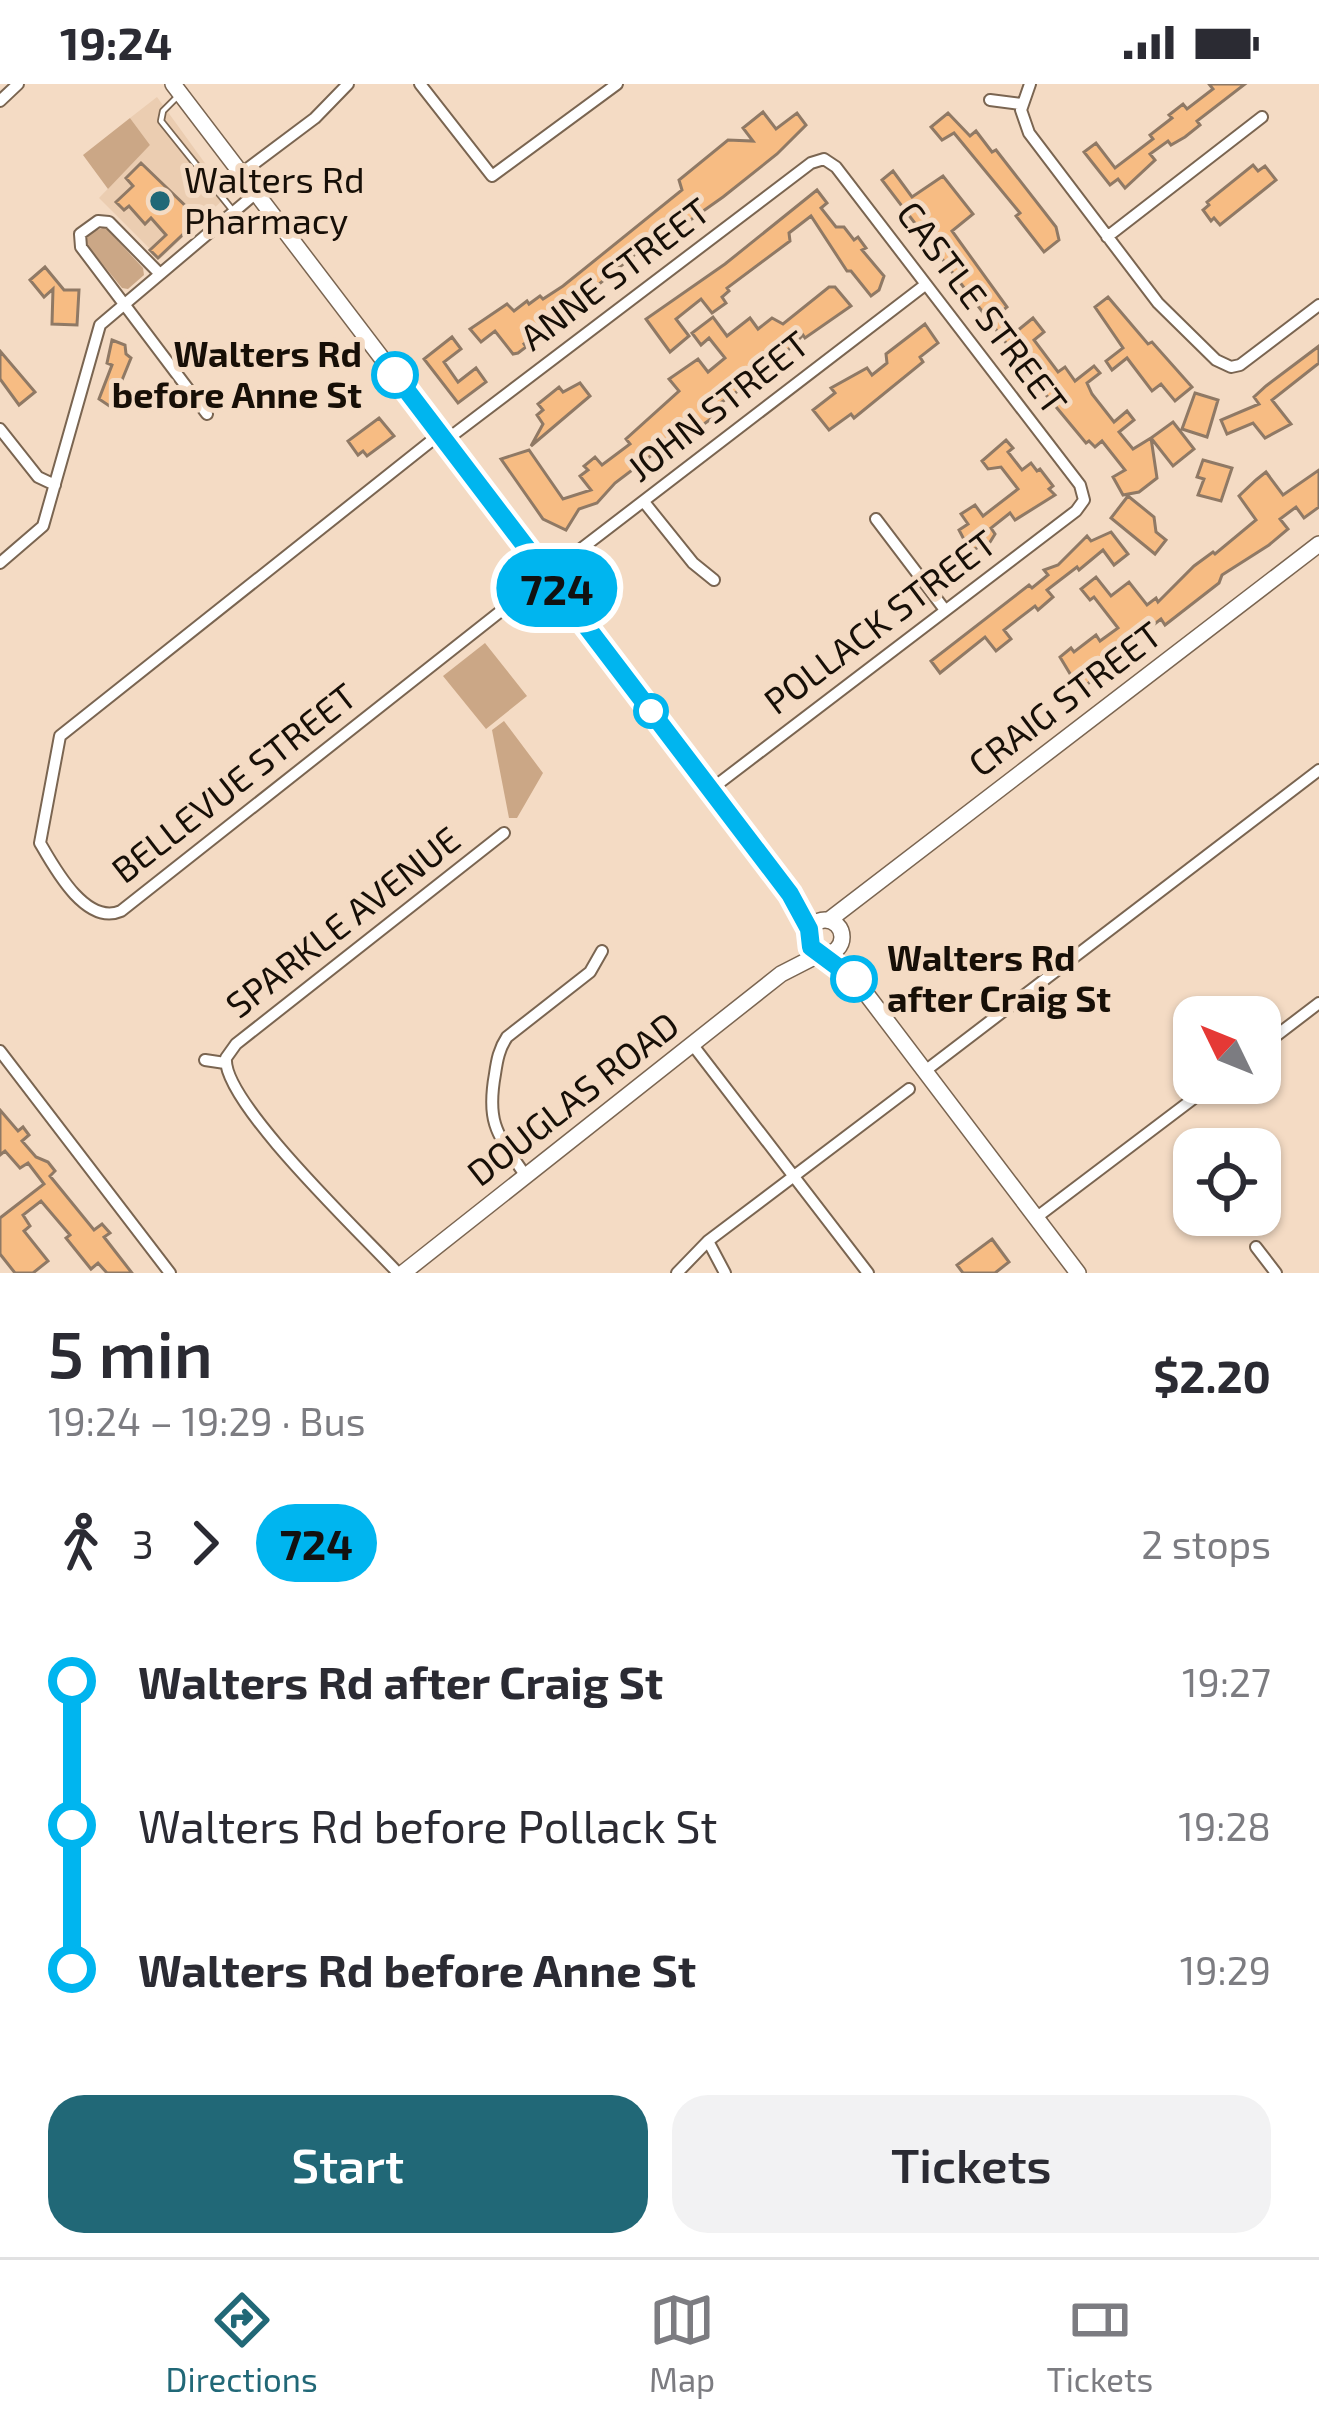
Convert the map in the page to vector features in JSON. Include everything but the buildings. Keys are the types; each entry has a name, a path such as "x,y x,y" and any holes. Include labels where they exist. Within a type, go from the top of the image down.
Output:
{"main road":[{"path":"176,89 1078,1273"},
{"name":"CRAIG STREET","path":"824,937 850,903 1319,544"},
{"name":"DOUGLAS ROAD","path":"400,1273 824,937"}],"street":[{"path":"0,101 18,84"},
{"path":"243,172 316,118 348,84"},
{"path":"420,84 492,176 617,84"},
{"path":"1030,84 1021,104 1024,125 1158,303 1226,366 1244,362 1319,305"},
{"path":"991,100 1021,104"},
{"path":"1107,237 1262,117"},
{"name":"CASTLE STREET","path":"824,159 836,167 1080,485 1084,500"},
{"name":"ANNE STREET","path":"442,437 811,163 824,159"},
{"path":"0,563 40,530 98,329 256,194"},
{"path":"160,274 109,222 98,220 83,230 81,247 207,414"},
{"name":"JOHN STREET","path":"547,574 925,285"},
{"path":"0,429 34,473 55,484"},
{"name":"BELLEVUE STREET","path":"442,437 60,736 40,843 75,891 96,914 121,911 547,574"},
{"name":"POLLACK STREET","path":"710,790 1076,511 1084,500"},
{"path":"644,502 693,563 714,580"},
{"path":"876,519 945,610"},
{"path":"925,1071 1319,770"},
{"name":"SPARKLE AVENUE","path":"400,1273 313,1189 231,1081 225,1063 236,1045 503,833"},
{"path":"525,1175 493,1128 489,1108 500,1048 507,1036 590,972 602,951"},
{"path":"1281,1032 1319,1003"},
{"path":"692,1044 868,1273"},
{"path":"0,1052 170,1273"},
{"name":"SPARKLE AVENUE","path":"206,1060 225,1063"},
{"path":"677,1273 708,1241 909,1089"},
{"path":"1037,1217 1186,1104"},
{"path":"708,1241 725,1273"},
{"path":"1256,1246 1276,1273"}],"lane":[{"path":"176,89 161,121 234,212"}],"shaded area":[{"path":"157,97 228,195 160,259 99,198 150,145 130,118"},
{"path":"130,118 150,145 108,189 83,155"},
{"path":"105,227 143,268 144,275 128,289 122,288 87,245 87,234"},
{"path":"485,643 527,696 486,729 443,676"},
{"path":"504,721 543,773 517,818 509,818 492,730"}],"bus line":[{"name":"724","path":"395,375 790,894 809,929 811,947 854,979"}],"place":[{"name":"Walters Rd Pharmacy","path":"160,201"},
{"name":"Walters Rd before Anne St","path":"395,375"},
{"name":"Walters Rd after Craig St","path":"854,979"}]}
